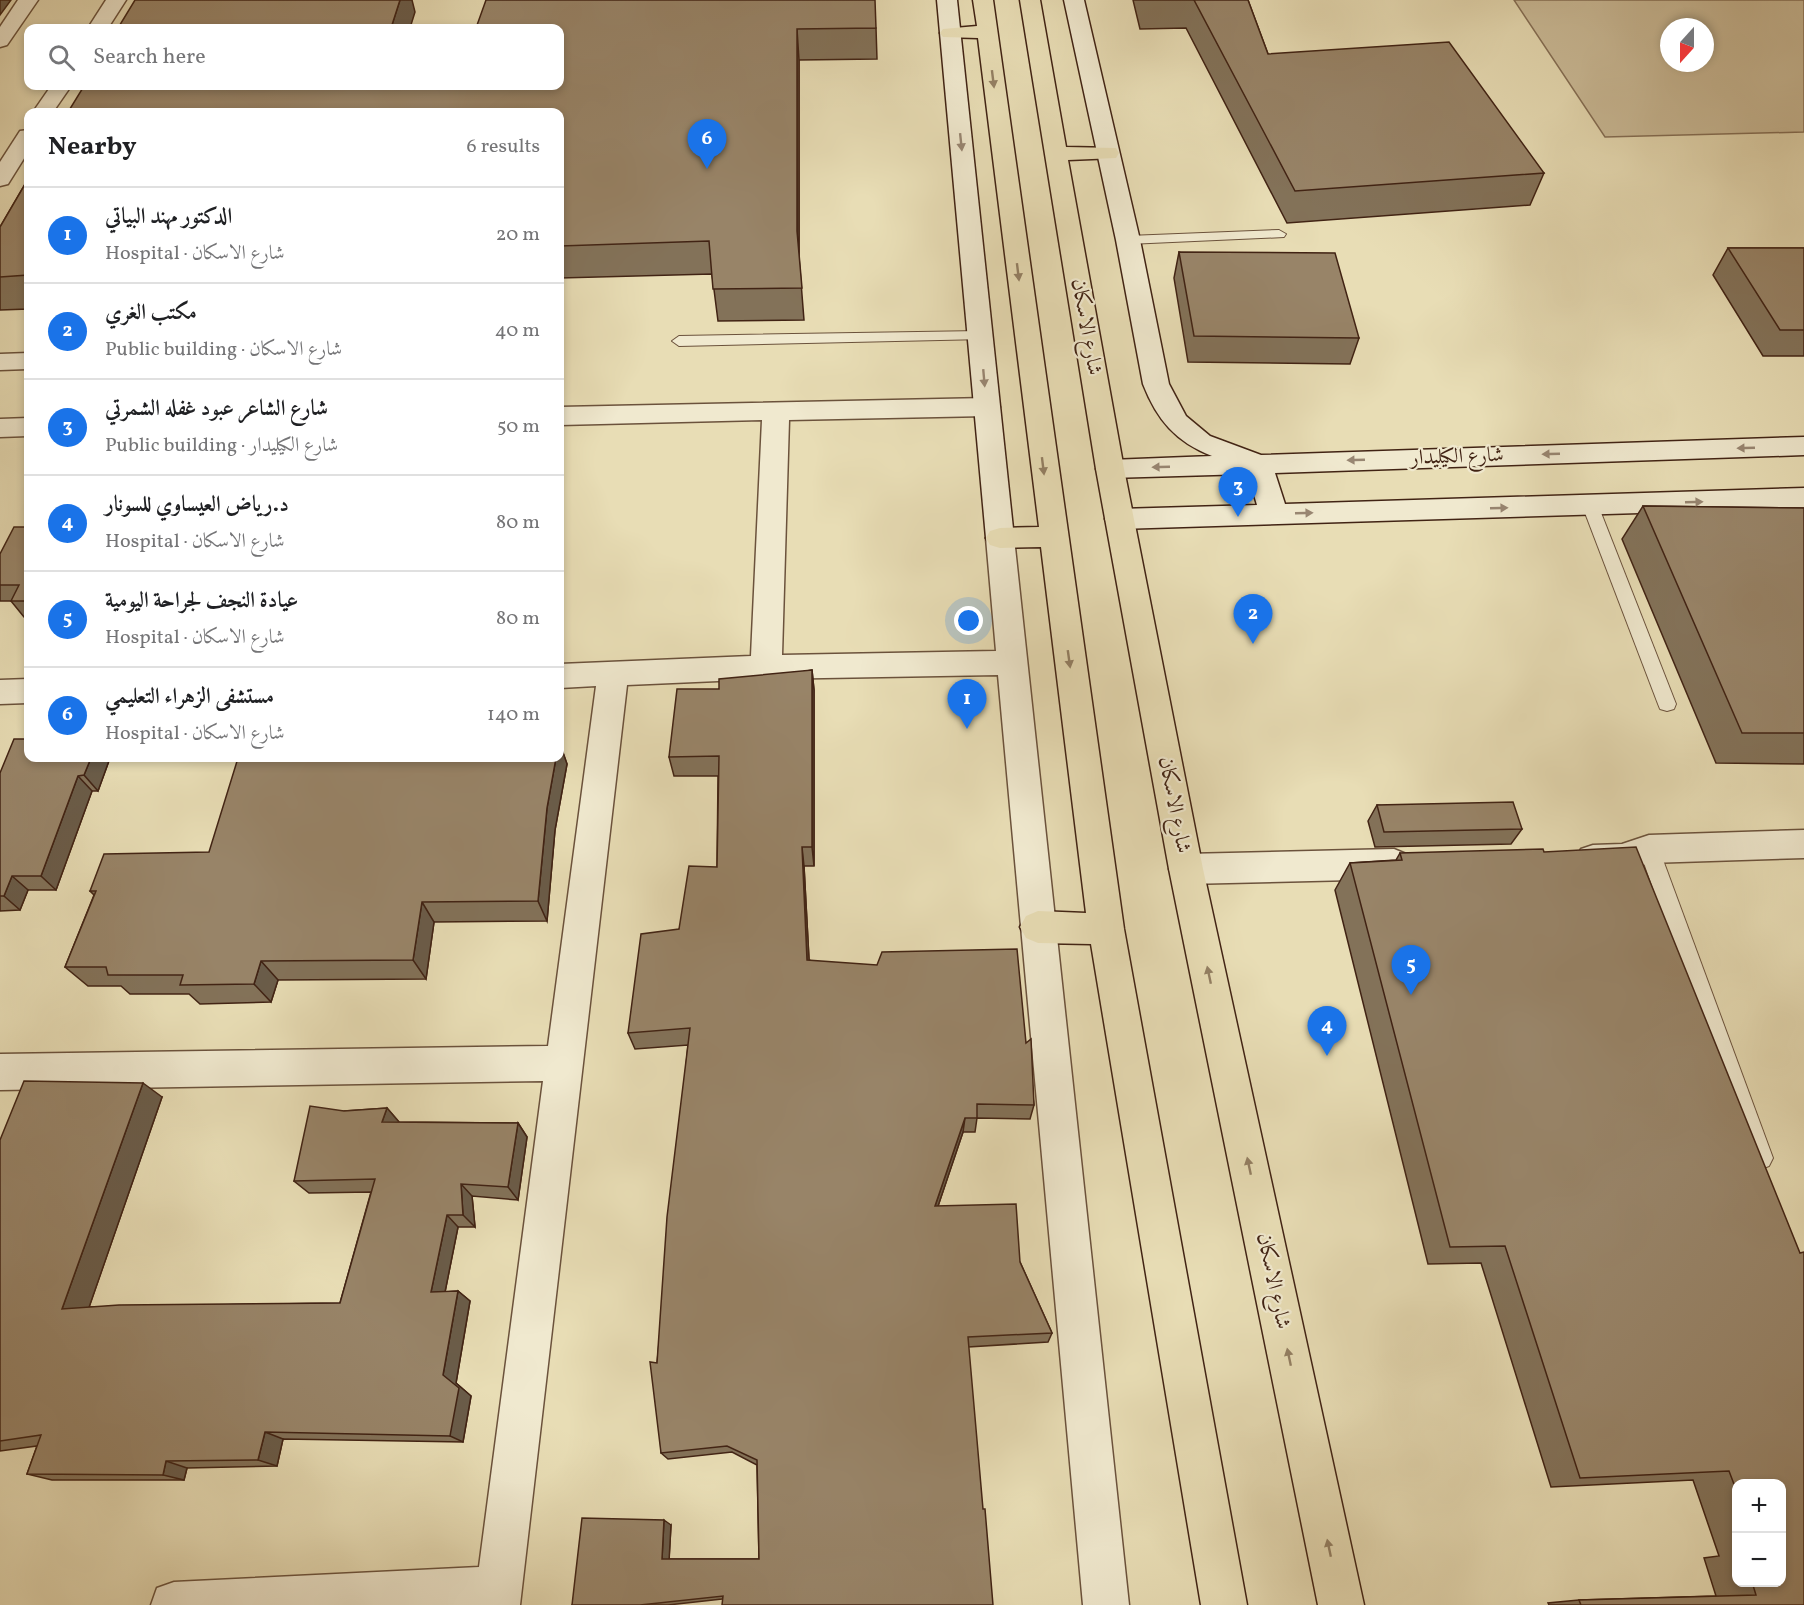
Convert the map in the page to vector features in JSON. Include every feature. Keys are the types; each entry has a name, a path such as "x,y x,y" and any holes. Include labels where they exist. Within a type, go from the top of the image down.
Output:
{"main road":[{"path":"983,0 1106,929 1224,1605"},
{"name":"شارع الاسكان","path":"1030,0 1110,469 1186,869 1341,1605"},
{"path":"950,33 987,32"},
{"path":"1056,154 1108,153"},
{"path":"1000,537 1053,537"},
{"path":"1038,927 1106,929"}],"street":[{"path":"0,40 28,0"},
{"path":"101,24 116,0"},
{"path":"947,0 1106,1605"},
{"path":"1074,0 1128,240 1156,384 1168,411 1188,433 1201,442 1259,464 1274,514"},
{"path":"47,108 58,90"},
{"path":"0,179 24,142"},
{"path":"0,362 24,361"},
{"path":"564,416 987,407"},
{"path":"766,667 776,411"},
{"path":"0,428 24,428"},
{"name":"شارع الكيليدار","path":"1110,469 1804,446"},
{"path":"1119,519 1804,498"},
{"path":"564,676 766,667 1012,663"},
{"path":"174,1605 498,1597 613,674"},
{"path":"0,692 24,691"},
{"path":"1563,860 1622,858 1649,849 1804,844"},
{"path":"1186,869 1422,863"},
{"path":"0,1072 565,1063"}],"lane":[{"path":"1128,240 1279,234"},
{"path":"679,341 981,336"},
{"path":"1590,505 1667,704"},
{"path":"1649,849 1766,1174"}],"shaded area":[{"path":"1514,0 1804,0 1804,132 1605,137"}],"building":[{"path":"135,0 400,0 392,24 120,24"},
{"path":"486,0 875,0 876,28 797,29 797,231 802,288 713,289 709,241 564,246 564,108 70,108 82,90 564,90 564,24 477,24"},
{"path":"1194,0 1248,0 1268,54 1449,42 1544,173 1295,191"},
{"path":"24,186 24,275 0,277 0,227"},
{"path":"1728,248 1804,248 1804,330 1780,330"},
{"path":"1179,252 1335,253 1359,338 1194,336"},
{"path":"1643,506 1804,508 1804,733 1742,733"},
{"path":"14,527 24,527 24,601 11,601 19,585 0,585 0,554"},
{"path":"812,670 812,847 802,847 807,960 877,965 882,952 1017,949 1026,1043 1031,1039 1034,1105 977,1104 977,1118 965,1118 935,1206 1016,1204 1020,1262 1052,1333 968,1337 993,1605 722,1605 723,1596 640,1605 572,1605 582,1518 664,1520 662,1559 759,1559 757,1460 727,1446 661,1453 650,1362 657,1363 667,1217 690,1028 628,1033 641,934 679,929 689,866 717,867 719,756 669,757 677,689 719,689 719,679"},
{"path":"14,739 24,739 24,762 89,762 84,775 78,776 41,876 12,876 4,896 0,896 0,773"},
{"path":"237,762 555,762 547,808 538,901 422,902 413,960 261,961 254,984 180,985 183,975 108,975 106,967 65,967 96,891 90,891 104,854 209,852"},
{"path":"1513,802 1522,829 1384,832 1377,805"},
{"path":"1636,847 1800,1253 1804,1252 1804,1605 1581,1605 1579,1600 1756,1595 1754,1587 1786,1587 1786,1479 1732,1479 1729,1471 1580,1478 1505,1246 1450,1247 1350,863 1402,860 1400,853 1543,849 1544,852"},
{"path":"24,1081 143,1083 62,1309 119,1305 340,1303 375,1179 294,1181 310,1106 344,1111 387,1108 382,1122 518,1123 508,1187 461,1184 463,1215 447,1215 431,1292 458,1291 443,1375 459,1388 450,1436 265,1432 258,1460 166,1461 163,1475 27,1474 41,1435 0,1441 0,1140"}],"place":[{"name":"مستشفى الزهراء التعليمي","path":"707,169"},
{"name":"شارع الشاعر عبود غفله الشمرتي","path":"1238,517"},
{"name":"مكتب الغري","path":"1253,644"},
{"name":"الدكتور مهند البياتي","path":"967,729"},
{"name":"عيادة النجف لجراحة اليومية","path":"1411,995"},
{"name":"د.رياض العيساوي للسونار","path":"1327,1056"}]}
